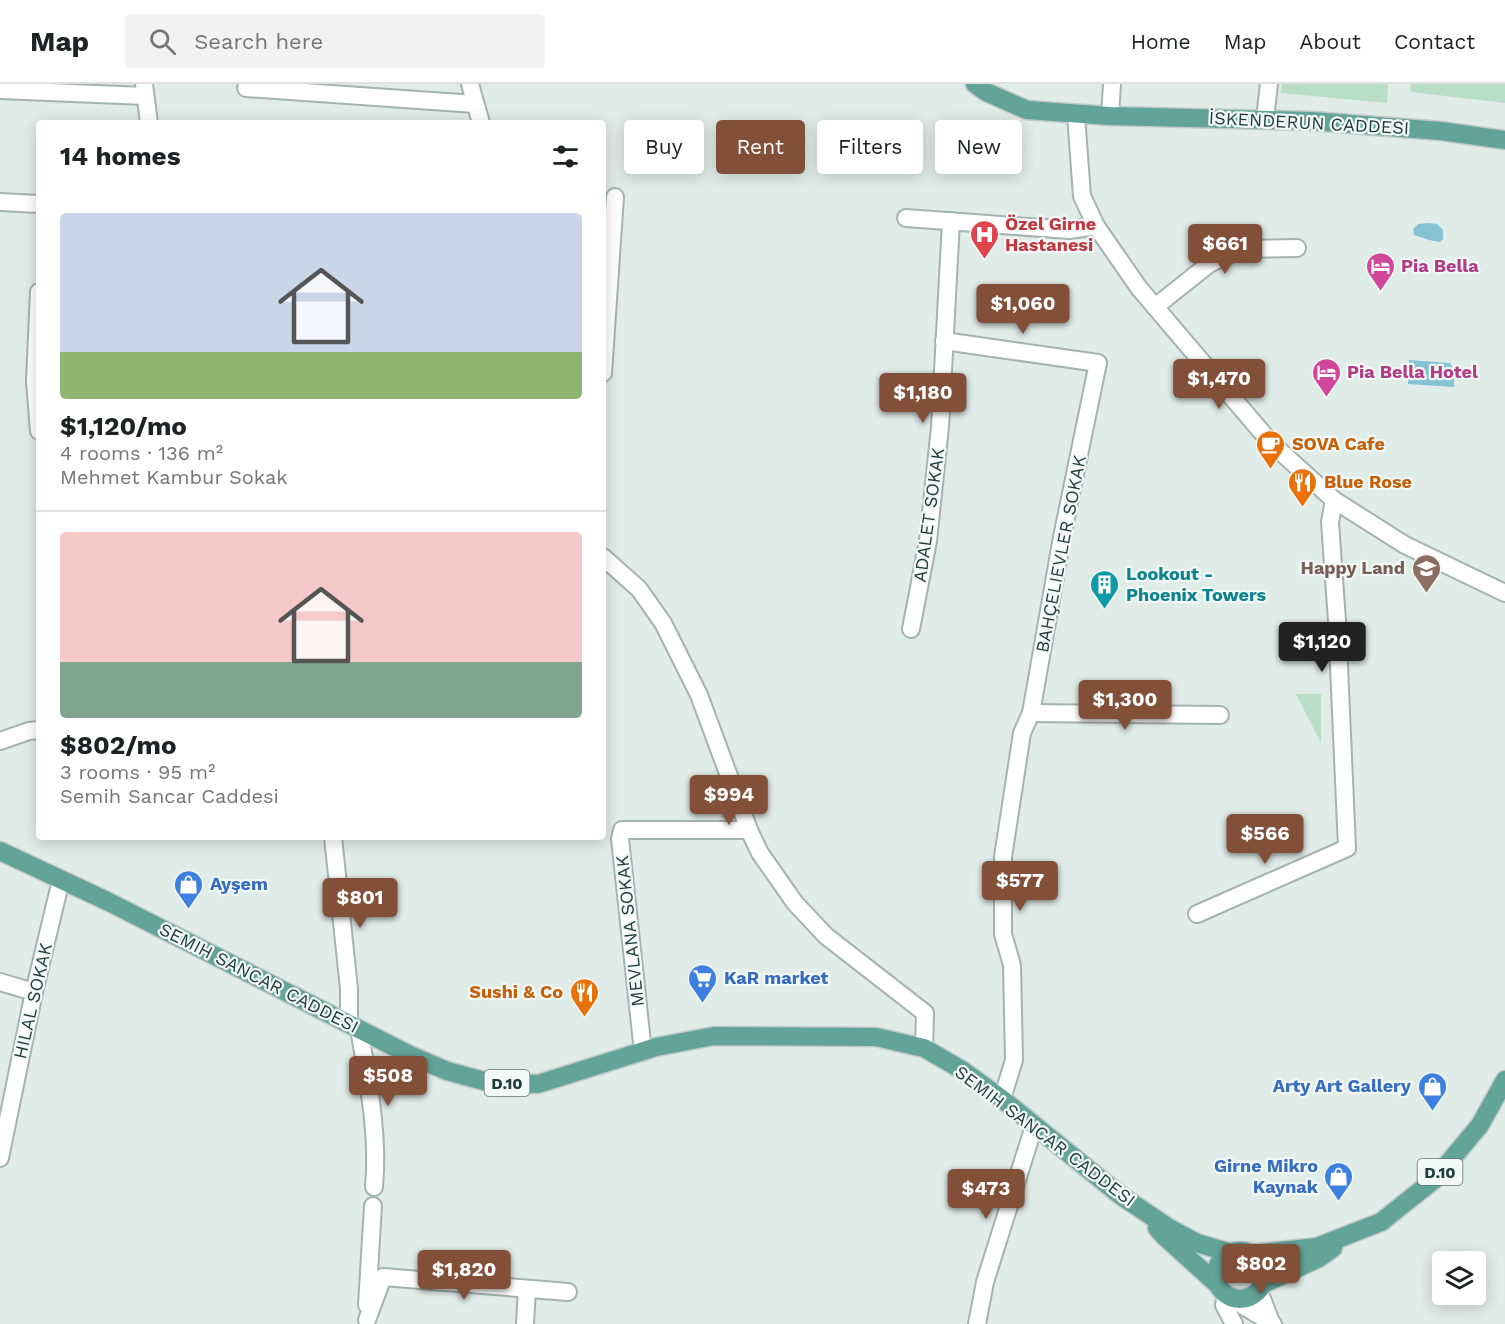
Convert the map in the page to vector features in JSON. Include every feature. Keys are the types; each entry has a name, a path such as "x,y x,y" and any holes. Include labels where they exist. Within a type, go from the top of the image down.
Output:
{"main road":[{"name":"İSKENDERUN CADDESI","path":"975,84 986,92 1027,110 1076,115 1265,118 1396,127 1505,140"},
{"name":"SEMIH SANCAR CADDESI","path":"0,850 447,1071 491,1083 538,1084 643,1052 714,1036 876,1037 924,1048 962,1070 1002,1099 1120,1195 1145,1212 1197,1243 1231,1253 1238,1251 1252,1254 1317,1247 1381,1222 1435,1179 1479,1125 1505,1080"},
{"name":"SEMIH SANCAR CADDESI","path":"1145,1212 1164,1236 1225,1293 1247,1299 1261,1288 1319,1258 1348,1236"},
{"path":"1225,1293 1217,1269 1220,1262 1231,1253"},
{"path":"1252,1254 1262,1264 1264,1270 1261,1288"}],"street":[{"path":"470,84 480,120"},
{"path":"1110,116 1112,84"},
{"path":"1265,118 1269,84"},
{"path":"246,88 476,104"},
{"path":"0,90 144,90 149,120"},
{"path":"1076,115 1082,196 1096,226 1139,288 1271,443 1334,500 1405,545 1505,593"},
{"path":"606,329 615,197"},
{"path":"0,202 36,204"},
{"path":"906,218 1069,230 1096,226"},
{"name":"ADALET SOKAK","path":"911,629 928,542 940,427 951,221"},
{"path":"1155,307 1209,264 1241,249 1297,248"},
{"name":"BAHÇELIEVLER SOKAK","path":"944,341 1098,363 1062,537 1031,712"},
{"path":"36,359 36,394"},
{"path":"1197,914 1347,848 1337,621 1330,522 1334,500"},
{"path":"606,559 639,589 663,623 699,695 749,830 760,853 795,903 826,936 925,1013 924,1048"},
{"path":"1002,1099 1014,1060 1012,965 1003,934 1003,857 1022,733 1031,712 1220,715"},
{"path":"0,741 36,730"},
{"name":"MEVLANA SOKAK","path":"643,1052 620,839 622,830 749,830"},
{"path":"333,840 354,1026 370,1095 377,1158 374,1187"},
{"name":"HILAL SOKAK","path":"0,1158 5,1106 62,880"},
{"path":"0,982 34,992"},
{"path":"977,1324 985,1282 1034,1126"},
{"path":"367,1322 373,1206"},
{"path":"367,1322 383,1277 568,1292"},
{"path":"1261,1288 1272,1323"},
{"path":"525,1324 526,1289"},
{"path":"1234,1324 1224,1305 1225,1293 1272,1323"}],"green space":[{"path":"1282,84 1388,84 1387,103 1281,93"},
{"path":"1411,84 1505,84 1505,103 1411,92"},
{"path":"1296,694 1321,694 1321,743"}],"water":[{"path":"1418,224 1437,224 1443,230 1443,239 1440,242 1414,235 1413,229"},
{"path":"1409,360 1450,363 1454,369 1454,387 1408,384"}],"place":[{"name":"Özel Girne Hastanesi","path":"984,260"},
{"name":"Pia Bella","path":"1380,292"},
{"name":"Pia Bella Hotel","path":"1326,398"},
{"name":"SOVA Cafe","path":"1271,470"},
{"name":"Blue Rose","path":"1303,508"},
{"name":"Happy Land","path":"1426,594"},
{"name":"Lookout - Phoenix Towers","path":"1105,610"},
{"name":"Ayşem","path":"189,910"},
{"name":"KaR market","path":"703,1004"},
{"name":"Sushi & Co","path":"584,1018"},
{"name":"Arty Art Gallery","path":"1432,1112"},
{"name":"Girne Mikro Kaynak","path":"1339,1202"}]}
